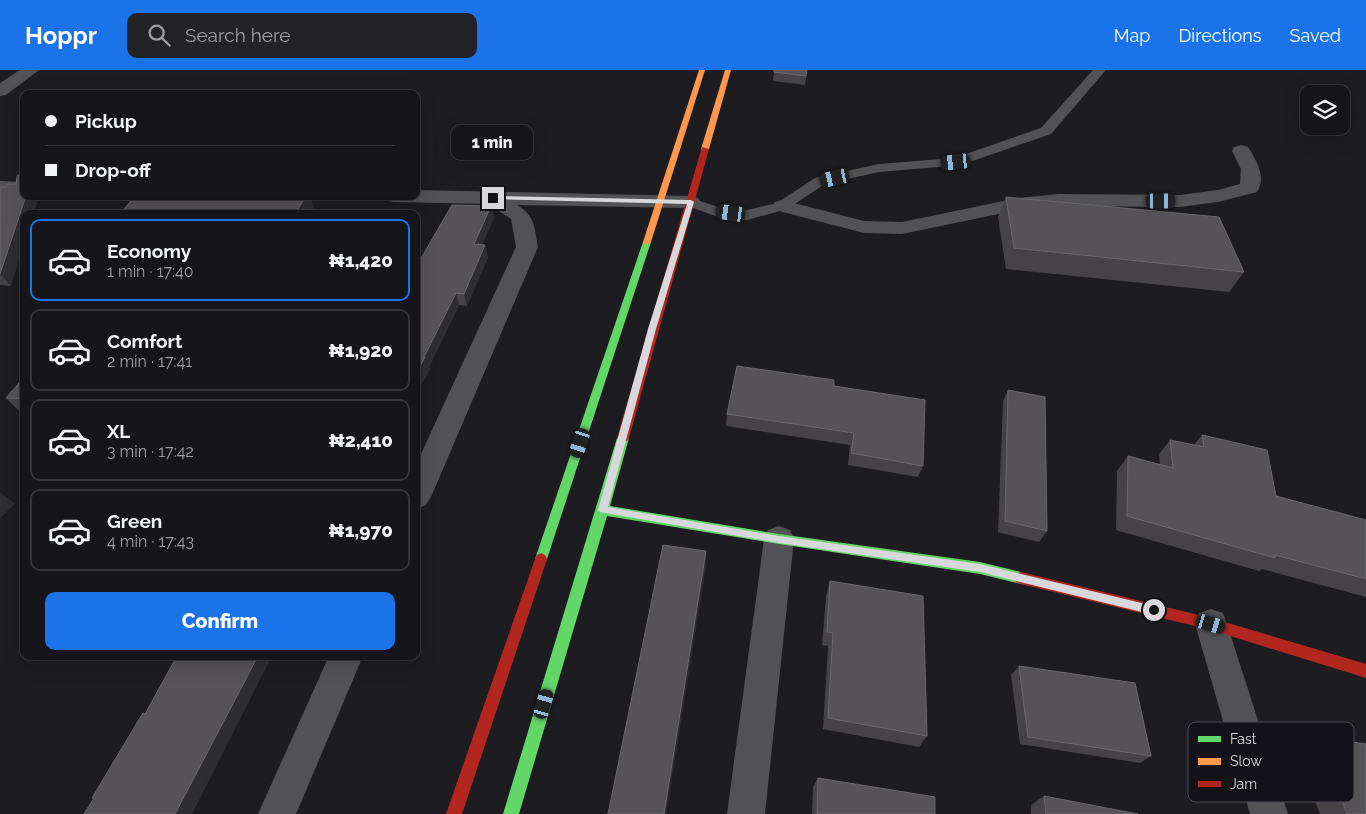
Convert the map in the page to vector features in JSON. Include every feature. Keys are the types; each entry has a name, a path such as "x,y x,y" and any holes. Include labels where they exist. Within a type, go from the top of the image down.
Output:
{"main road":[{"path":"454,814 537,573 661,201 702,70"},
{"path":"511,814 603,510 652,329 691,202 728,70"},
{"path":"603,510 779,539 980,568 1211,624 1366,672"}],"street":[{"path":"0,91 30,70"},
{"path":"782,206 864,227 902,228 1026,203 1059,200 1180,201 1218,196 1250,188 1251,169 1241,151"},
{"path":"0,187 20,188"},
{"path":"420,197 691,202"},
{"path":"420,488 527,247 521,216 493,198"},
{"path":"746,814 779,539"},
{"path":"1211,624 1241,722"},
{"path":"277,814 344,660"},
{"path":"1265,802 1269,814"}],"lane":[{"path":"691,202 716,211 747,215 782,206 820,181 879,168 956,162 1046,131 1100,70"}],"building":[{"path":"774,70 807,70 806,76 774,72"},
{"path":"20,173 20,200 25,200 0,274 0,187 16,184 17,176"},
{"path":"1006,197 1219,217 1244,272 1014,248"},
{"path":"132,200 304,200 297,210 123,210"},
{"path":"452,205 491,206 474,244 485,245 464,294 456,293 420,366 420,260"},
{"path":"737,366 834,380 834,386 925,400 923,466 851,453 854,433 727,414"},
{"path":"20,382 20,399 6,398"},
{"path":"1008,390 1045,397 1047,531 1005,521"},
{"path":"1202,435 1267,450 1276,496 1366,520 1366,579 1275,555 1275,558 1127,516 1128,456 1173,468 1170,440 1204,447"},
{"path":"663,545 706,551 664,814 608,814"},
{"path":"830,581 923,596 927,736 828,718 833,633 827,632"},
{"path":"175,660 256,660 175,814 84,814 143,713 145,714"},
{"path":"1019,666 1135,683 1151,756 1028,737"},
{"path":"1354,742 1366,744 1366,814 1347,814 1342,802 1354,802"},
{"path":"818,778 935,797 935,814 817,814"},
{"path":"1044,796 1138,814 1046,814"}],"traffic: fast":[{"path":"541,559 647,242"},
{"path":"511,814 623,438"},
{"path":"603,510 779,539 980,568 1021,578"}],"traffic: slow":[{"path":"647,242 702,70"},
{"path":"705,149 728,70"}],"traffic: jam":[{"path":"623,438 705,149"},
{"path":"454,814 541,559"},
{"path":"1021,578 1211,624 1366,671"}],"route":[{"path":"493,198 691,202 652,329 603,510 779,539 980,568 1154,610"}]}
